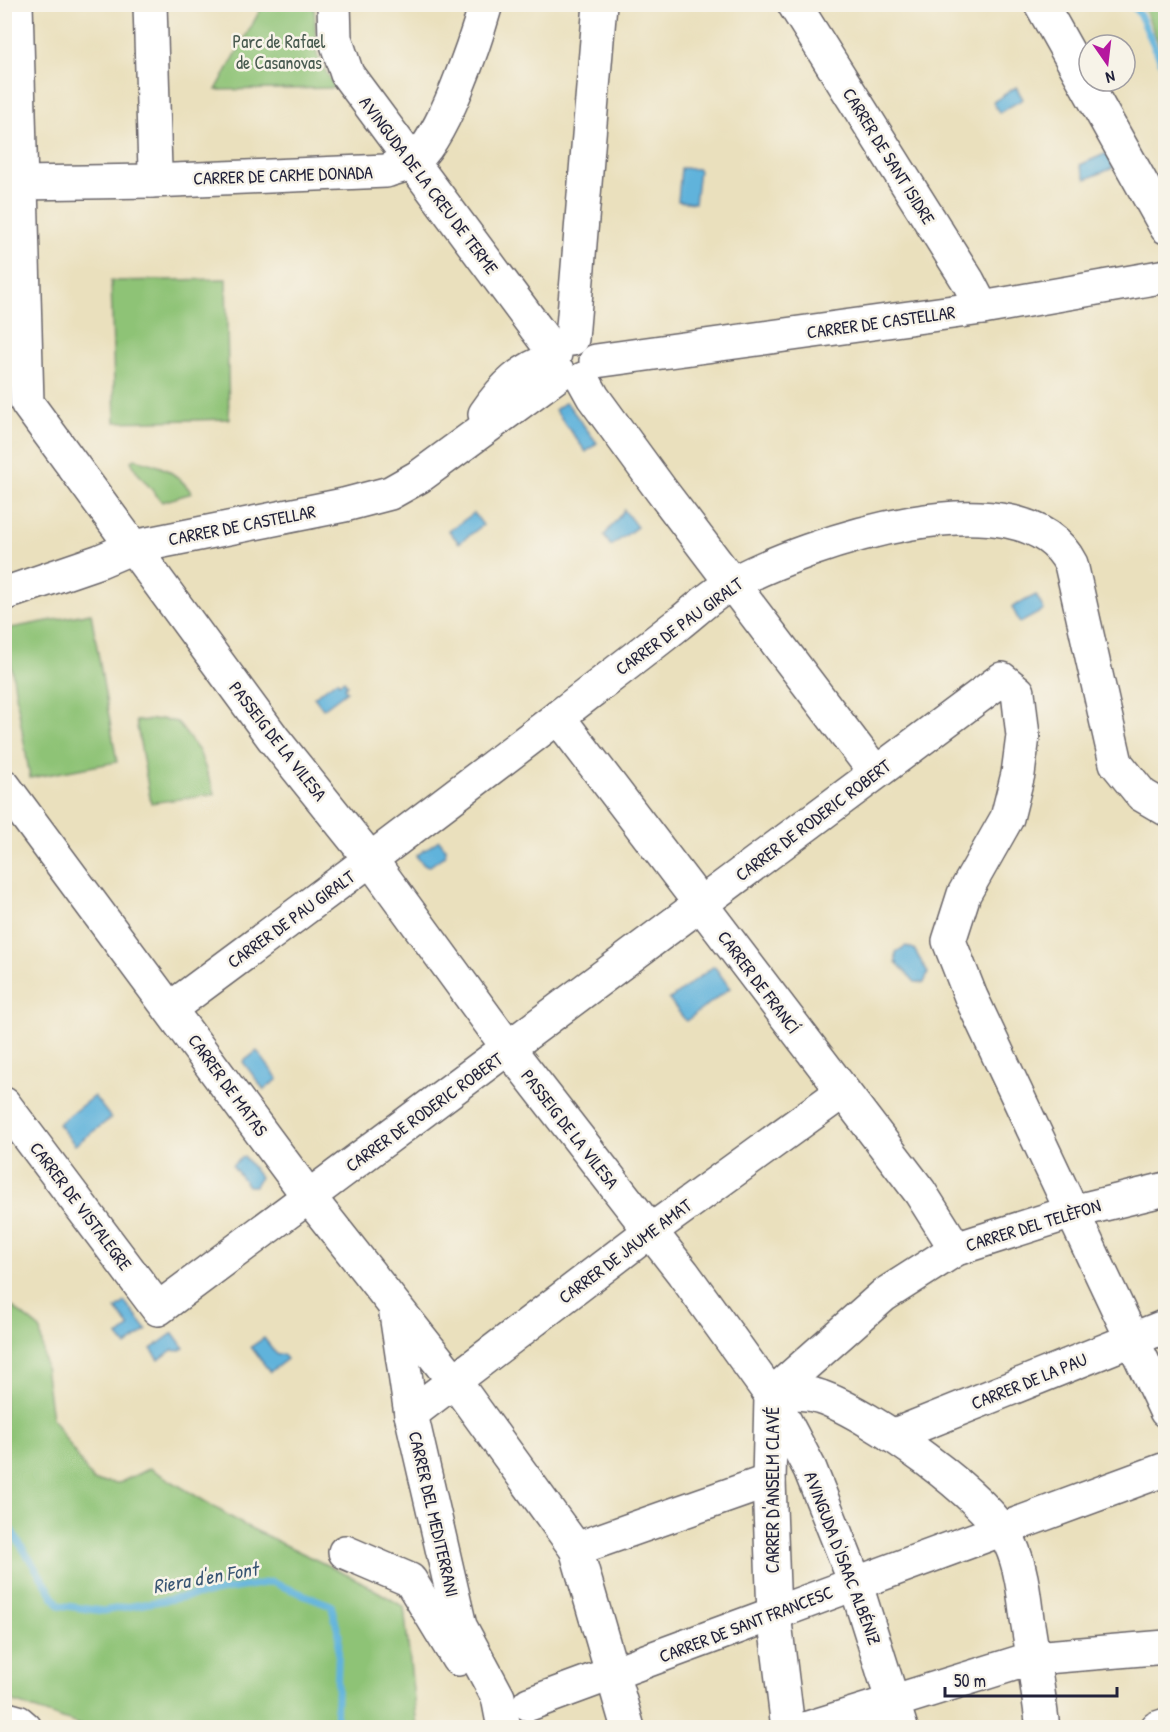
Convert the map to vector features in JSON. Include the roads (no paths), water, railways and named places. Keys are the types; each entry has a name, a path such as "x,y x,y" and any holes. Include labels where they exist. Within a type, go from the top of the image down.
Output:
{"street":[{"path":"16,4 27,403"},
{"path":"150,4 155,170 151,181"},
{"name":"AVINGUDA DE LA CREU DE TERME","path":"334,4 335,38 347,74 412,161 570,361 593,397 731,584 875,772"},
{"path":"412,161 425,148 435,131 469,61 486,4"},
{"path":"570,361 600,4"},
{"name":"CARRER DE SANT ISIDRE","path":"794,4 972,288 982,308"},
{"path":"1041,4 1166,227"},
{"name":"CARRER DE CARME DONADA","path":"20,183 151,181 386,171 412,161"},
{"name":"CARRER DE CASTELLAR","path":"4,594 100,561 133,547 376,498 402,488 538,392 570,361 982,308 1166,276"},
{"name":"PASSEIG DE LA VILESA","path":"4,375 27,403 273,738 371,860 509,1049 683,1273 771,1395"},
{"name":"CARRER DE PAU GIRALT","path":"171,1008 371,860 731,584 806,551 889,526 970,518 999,519 1042,531 1065,552 1071,564 1116,763 1142,795 1166,808"},
{"name":"CARRER DE RODERIC ROBERT","path":"158,1309 509,1049 875,772 1002,680 1018,692 1023,736 1018,774 1007,818 964,894 949,941 971,997 1072,1212"},
{"name":"CARRER DE FRANCÍ","path":"558,717 920,1192 956,1249"},
{"name":"CARRER DE MATAS","path":"10,806 171,1008 309,1197 454,1382 576,1549 628,1728"},
{"name":"CARRER DE JAUME AMAT","path":"411,1414 649,1232 842,1092"},
{"name":"CARRER DE VISTALEGRE","path":"4,1104 158,1309"},
{"name":"CARRER DEL TELÈFON","path":"771,1395 884,1295 956,1249 1072,1212 1166,1190"},
{"path":"1072,1212 1166,1412"},
{"name":"CARRER DEL MEDITERRANI","path":"394,1306 411,1414 460,1626 498,1697 512,1715"},
{"name":"CARRER DE LA PAU","path":"892,1436 1166,1326"},
{"path":"771,1395 807,1393 820,1396 892,1436 920,1454 1001,1527 1011,1545 1021,1578 1042,1728"},
{"name":"CARRER D'ANSELM CLAVÉ","path":"771,1395 769,1481 774,1614 788,1728"},
{"name":"AVINGUDA D'ISAAC ALBÉNIZ","path":"771,1395 810,1469 855,1582 898,1714"},
{"name":"CARRER DE SANT FRANCESC","path":"512,1715 613,1674 1001,1527 1166,1469"},
{"path":"576,1549 769,1481"},
{"name":"CARRER DEL MEDITERRANI","path":"345,1552 410,1580 491,1713 512,1715"},
{"path":"808,1728 898,1714 1033,1658 1166,1647"},
{"path":"4,1718 18,1722 25,1728"},
{"path":"1157,1728 1166,1725"}],"water":[{"path":"1016,87 1023,99 999,113 993,102"},
{"path":"1107,153 1113,168 1086,179 1080,165"},
{"path":"681,168 699,169 695,203 678,201"},
{"path":"566,402 597,443 586,452 555,410"},
{"path":"624,510 637,527 611,546 604,536"},
{"path":"474,513 483,525 459,543 449,531"},
{"path":"1036,595 1044,610 1020,623 1012,607"},
{"path":"337,680 339,683 344,680 347,685 344,688 347,691 323,709 314,697"},
{"path":"439,840 446,849 445,855 430,866 424,865 416,856"},
{"path":"906,946 914,949 928,973 924,983 915,982 896,962 896,952"},
{"path":"714,966 730,988 686,1021 669,1000"},
{"path":"257,1051 278,1079 264,1090 243,1062"},
{"path":"94,1096 111,1118 75,1145 58,1124"},
{"path":"244,1156 260,1177 255,1186 248,1186 232,1165"},
{"path":"125,1302 147,1330 126,1346 118,1336 130,1327 116,1309"},
{"path":"173,1333 184,1348 178,1351 172,1350 159,1360 151,1349"},
{"path":"264,1338 277,1355 283,1354 287,1359 270,1372 251,1347"}],"waterway":[{"path":"1132,4 1141,17 1166,72"},
{"name":"Riera d'en Font","path":"4,1519 59,1605 103,1611 271,1582 331,1605 339,1634 336,1728"}],"park label":[{"name":"Parc de Rafael de Casanovas","path":"279,51"}]}
